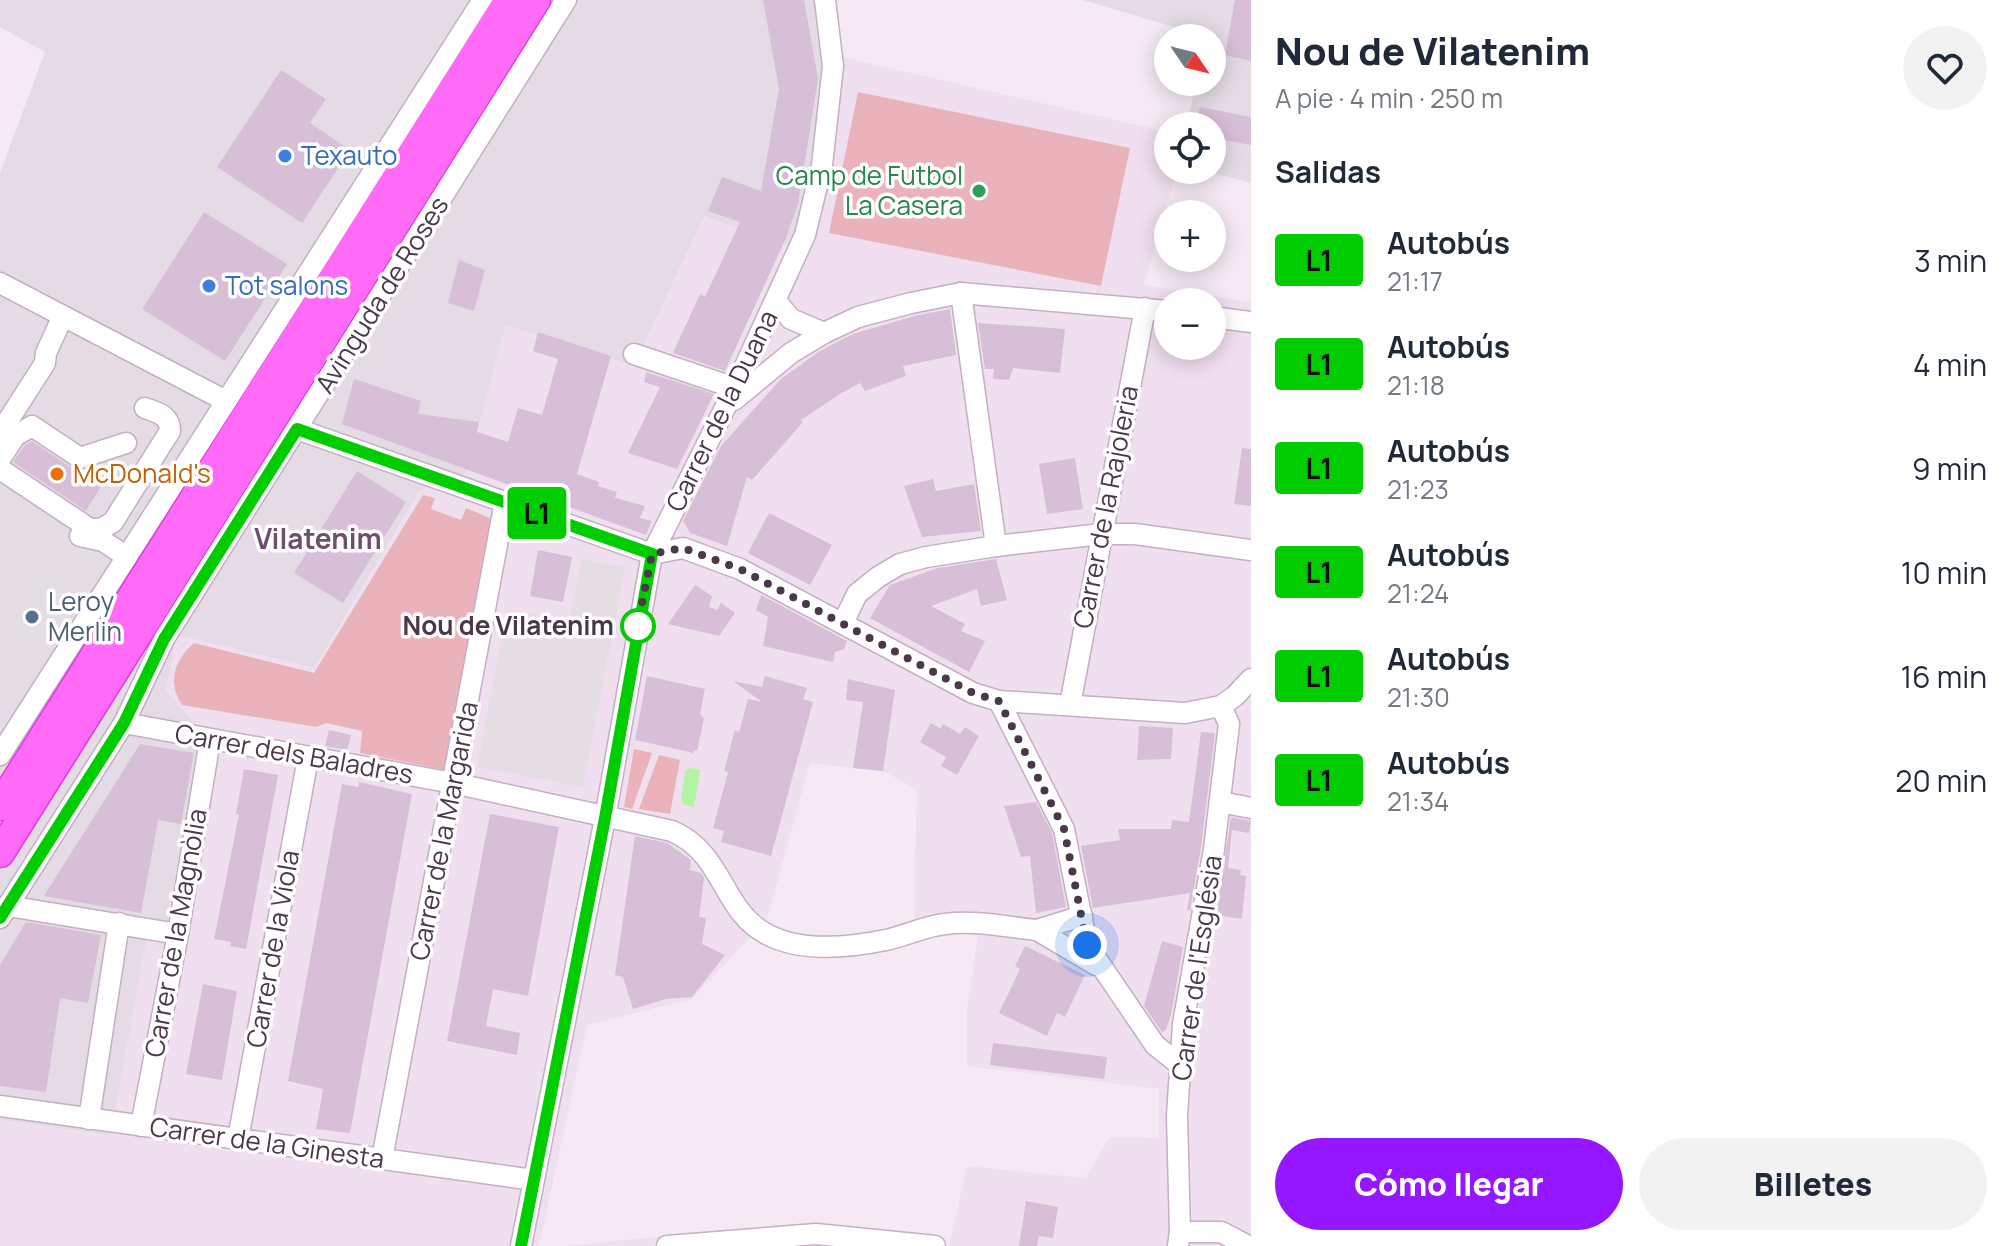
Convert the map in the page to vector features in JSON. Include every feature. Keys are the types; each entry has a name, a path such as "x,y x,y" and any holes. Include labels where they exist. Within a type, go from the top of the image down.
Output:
{"highway":[{"path":"0,806 509,0"},
{"path":"0,853 536,0"}],"street":[{"path":"0,755 483,0"},
{"name":"Avinguda de Roses","path":"4,912 124,723 164,639 566,0"},
{"name":"Carrer de la Duana","path":"521,1246 605,818 652,554 731,397 805,235 822,165 833,66 825,0"},
{"path":"0,283 226,401"},
{"path":"961,293 996,546"},
{"path":"634,354 731,397 824,333 883,309 961,293 1154,309"},
{"path":"776,301 791,319 824,333"},
{"name":"Carrer de la Rajoleria","path":"1070,705 1145,308"},
{"path":"0,433 45,363 46,353 63,316"},
{"path":"1226,319 1251,322"},
{"path":"0,469 90,529 101,529 113,522 170,431 170,422 164,415 145,408"},
{"path":"0,459 15,436 32,426 80,458 126,443"},
{"path":"297,429 652,554 683,548 726,564 973,693 999,701 1185,713 1221,706 1251,679"},
{"path":"0,486 83,539 103,541 127,557"},
{"name":"Carrer de la Margarida","path":"382,1159 505,502"},
{"path":"843,623 857,594 900,564 996,546 1101,534 1135,534 1251,550"},
{"path":"999,701 1064,829 1087,945 1155,1045 1180,1065"},
{"name":"Carrer de l'Església","path":"1179,1239 1177,1116 1183,1024 1220,802 1229,724 1221,706"},
{"name":"Carrer dels Baladres","path":"124,723 453,783 672,831 689,839 706,855 744,916 759,929 782,941 808,946 840,946 885,940 944,924 977,923 1037,930"},
{"name":"Carrer de la Magnòlia","path":"141,1126 178,934 210,740"},
{"name":"Carrer de la Viola","path":"238,1139 308,758"},
{"path":"1220,802 1251,808"},
{"path":"4,912 119,923 178,934"},
{"path":"1037,930 1082,916"},
{"path":"89,1119 119,923"},
{"path":"1037,930 1103,968"},
{"name":"Carrer de la Ginesta","path":"0,1106 534,1180"},
{"path":"1179,1239 1221,1232 1248,1246"},
{"path":"670,1246 816,1234 935,1246"}],"shaded area":[{"path":"0,0 837,0 813,159 792,246 704,216 634,366 506,325 466,473 419,492 314,668 177,635 166,691 210,740 178,934 148,929 111,1135 0,1120 0,173 45,52 0,27"},
{"path":"1083,0 1251,0 1251,183 1226,176 1226,112 1190,112 1193,96 1226,96 1226,24 1164,24"},
{"name":"Vilatenim","path":"829,54 1154,129 1154,184 1173,184 1168,200 1154,200 1154,250 1144,285 1163,288 1154,288 1154,360 1226,360 1226,298 1251,302 1251,1246 949,1246 967,1166 1085,1178 1110,1137 1159,1138 1159,1089 967,1066 967,1008 979,930 946,931 919,939 914,914 917,790 885,772 810,763 767,919 692,999 587,1025 539,1246 0,1246 0,1120 111,1134 166,691 177,635 314,668 419,492 466,473 506,324 634,366 704,216"},
{"name":"Camp de Futbol La Casera","path":"858,92 1130,148 1101,286 829,233"},
{"path":"60,339 188,407 176,430 141,412 129,434 84,452 40,426 53,403 36,392"},
{"path":"423,495 435,498 431,509 461,520 466,508 495,520 446,770 360,753 362,731 326,723 316,727 182,705 175,688 175,672 177,664 194,643 314,673"},
{"name":"Leroy Merlin","path":"0,499 101,561 22,681 8,678 0,690"},
{"path":"582,558 625,568 583,787 477,767 507,610 569,621"},
{"path":"634,749 652,753 632,809 624,807"},
{"path":"659,755 680,760 670,814 639,809"},
{"path":"689,768 700,770 694,807 683,805 681,800 685,771"},
{"path":"725,1230 725,1246 564,1246"}],"building":[{"path":"763,0 804,0 818,79 798,204 786,238 725,371 673,353 700,294 705,297 740,222 708,211 722,177 761,191 779,89"},
{"path":"1235,0 1251,0 1251,61 1226,55"},
{"name":"Texauto","path":"281,70 326,99 310,123 350,150 302,223 217,167"},
{"path":"1200,107 1226,112 1199,112"},
{"path":"1226,112 1251,117 1251,145 1226,141"},
{"path":"204,212 287,264 225,361 142,309"},
{"path":"459,260 485,270 474,311 448,303"},
{"path":"950,309 956,355 903,366 906,376 865,391 860,383 801,420 803,422 752,480 747,477 727,546 690,533 683,521 721,446 781,379 820,351 853,334"},
{"path":"978,323 1065,329 1060,373 1013,368 1009,380 993,379 994,369 985,369"},
{"path":"538,332 611,356 577,474 617,492 615,498 645,506 640,518 652,521 646,535 342,424 354,379 421,401 418,414 479,422 477,432 508,442 518,408 542,415 558,359 533,351"},
{"path":"646,372 714,394 677,469 628,453 660,387 644,382"},
{"name":"McDonald's","path":"32,441 73,469 85,470 104,481 86,511 13,462 24,446"},
{"path":"1242,448 1251,449 1251,506 1234,504"},
{"path":"1075,458 1083,509 1047,514 1039,464"},
{"path":"357,471 406,502 343,603 294,573"},
{"path":"933,479 936,491 974,484 981,531 922,537 904,486"},
{"path":"769,513 832,545 810,585 748,553"},
{"path":"538,550 572,557 563,602 530,596"},
{"path":"996,559 1007,600 981,606 977,589 931,606 965,624 961,631 985,641 969,672 870,618 890,585 938,568"},
{"path":"695,585 712,596 709,607 717,610 721,603 735,613 719,636 668,624"},
{"path":"761,595 847,641 844,649 835,652 833,662 763,646 768,617 756,610"},
{"path":"647,676 705,689 700,714 704,719 694,753 635,740"},
{"path":"765,676 807,688 803,699 813,702 771,856 721,842 724,831 713,828 735,730 739,732 748,699 762,702 733,681 762,687"},
{"path":"848,679 895,690 883,771 853,768 863,702 846,700"},
{"path":"931,723 941,729 943,724 960,734 965,727 979,736 957,775 941,766 946,757 920,742"},
{"path":"1139,726 1173,728 1171,759 1137,760"},
{"path":"329,730 351,735 347,750 325,746"},
{"path":"1201,732 1215,733 1190,911 1187,910 1190,893 1093,908 1081,846 1120,840 1118,829 1171,829 1172,820 1189,822"},
{"path":"140,744 194,753 181,824 158,820 141,913 44,896"},
{"path":"244,769 278,775 246,949 214,939 239,815 236,814"},
{"path":"359,782 412,794 350,1133 316,1129 323,1089 288,1081 342,784 358,787"},
{"path":"1036,802 1052,833 1066,907 1036,913 1030,856 1021,857 1004,806"},
{"path":"490,814 559,827 528,996 493,989 486,1026 520,1033 517,1055 447,1041"},
{"path":"1231,817 1251,821 1249,833 1232,830 1228,868 1241,870 1240,875 1246,876 1242,919 1216,915"},
{"path":"635,836 667,843 691,860 690,870 701,873 704,878 699,917 706,918 702,944 725,955 692,997 666,999 633,1009 623,977 615,975"},
{"path":"26,922 101,935 88,1003 60,998 46,1092 0,1086 0,965"},
{"path":"1162,941 1183,947 1171,1015 1166,1030 1162,1032 1144,1006"},
{"path":"1025,946 1085,975 1065,1017 1057,1013 1047,1036 999,1013 1020,969 1015,966"},
{"path":"203,984 237,991 222,1080 186,1074"},
{"path":"993,1043 1107,1057 1104,1079 990,1065"},
{"path":"1026,1201 1058,1207 1053,1238 1039,1236 1037,1246 1019,1246"}],"bus line":[{"name":"L1","path":"0,918 124,723 164,639 297,429 652,554 605,818 521,1246"}],"place":[{"name":"Texauto","path":"285,156"},
{"name":"Camp de Futbol La Casera","path":"979,191"},
{"name":"Tot salons","path":"209,286"},
{"name":"McDonald's","path":"57,474"},
{"name":"Leroy Merlin","path":"32,617"},
{"name":"Nou de Vilatenim","path":"638,626"}],"district":[{"name":"Vilatenim","path":"318,539"}],"route":[{"path":"638,626 652,554 683,548 740,569 973,693 999,701 1064,829 1087,945"}]}
